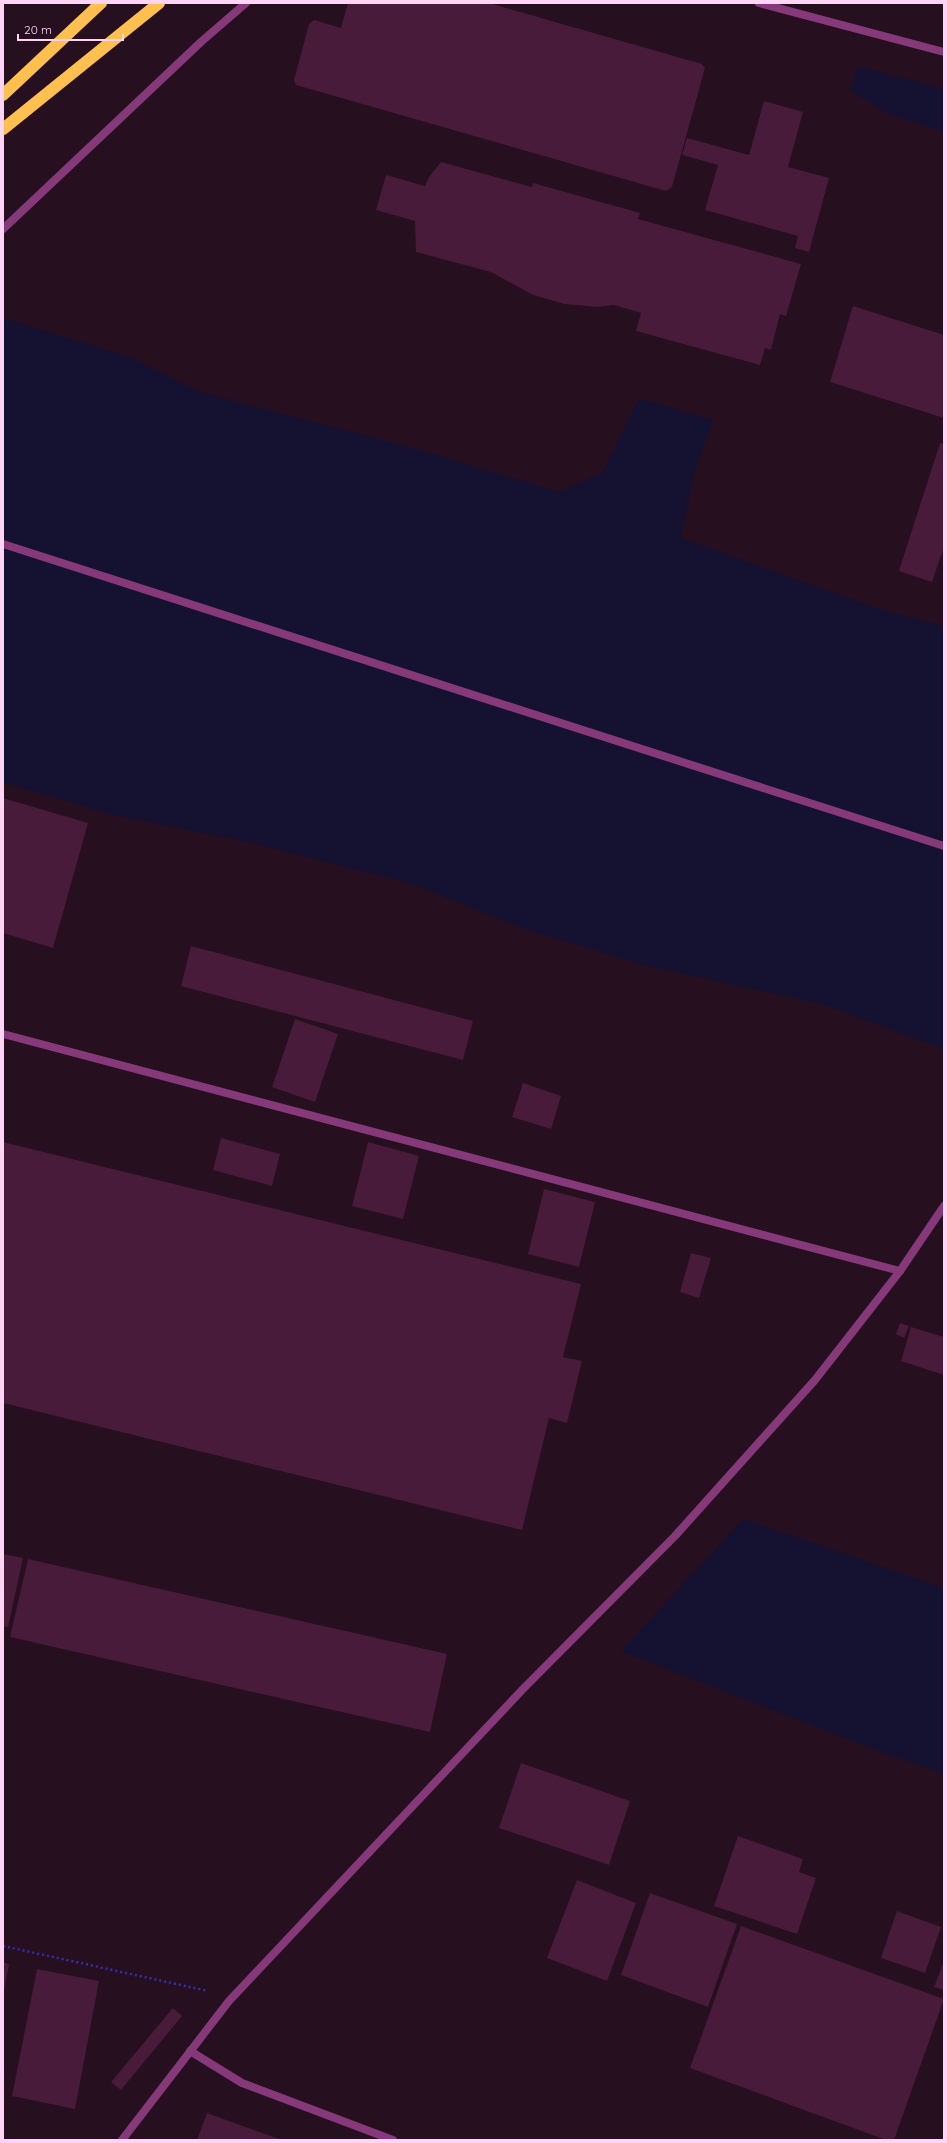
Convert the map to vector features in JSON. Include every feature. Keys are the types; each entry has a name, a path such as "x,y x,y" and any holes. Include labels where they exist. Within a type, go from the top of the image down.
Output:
{"highway":[{"path":"3,95 100,3"},
{"path":"3,129 159,3"}],"street":[{"path":"3,229 196,46 246,3"},
{"path":"759,3 944,52"},
{"path":"3,544 944,846"},
{"path":"3,1034 900,1271"},
{"path":"122,2140 229,2002 523,1689 675,1536 815,1380 900,1271 944,1206"},
{"path":"190,2051 242,2083 392,2140"}],"path":[{"path":"3,1946 214,1992 229,2002"}],"shaded area":[{"path":"858,66 944,89 944,132 891,115 850,90"},
{"path":"3,318 130,357 200,392 427,452 559,492 603,472 639,398 713,420 694,473 681,538 885,611 944,626 944,1049 825,1005 644,965 522,928 415,885 248,842 110,814 3,782"},
{"path":"743,1519 944,1588 944,1774 868,1747 621,1651"}],"building":[{"path":"348,3 489,3 702,64 705,68 672,187 666,191 296,85 294,80 309,24 314,20 341,28"},
{"path":"764,101 803,112 788,167 829,178 809,252 795,248 798,236 705,210 718,165 682,155 687,138 749,155"},
{"path":"441,162 532,187 533,183 640,213 638,219 801,264 786,316 780,314 771,350 765,348 760,365 636,331 641,313 614,305 598,307 565,304 533,295 491,272 416,252 415,221 376,210 386,175 425,186 429,177"},
{"path":"853,306 944,335 944,418 830,382"},
{"path":"940,443 944,444 944,547 932,582 899,571"},
{"path":"3,798 88,823 53,948 3,933"},
{"path":"191,946 473,1021 463,1060 181,986"},
{"path":"295,1019 338,1034 315,1102 272,1087"},
{"path":"523,1083 561,1096 551,1129 512,1117"},
{"path":"221,1138 280,1154 272,1186 213,1170"},
{"path":"3,1142 581,1284 563,1357 582,1361 567,1423 549,1418 522,1530 3,1403"},
{"path":"368,1142 419,1156 403,1219 352,1206"},
{"path":"544,1189 595,1202 579,1267 528,1254"},
{"path":"691,1253 711,1258 699,1298 680,1292"},
{"path":"900,1323 909,1326 904,1338 896,1334"},
{"path":"911,1327 944,1337 944,1375 901,1361"},
{"path":"3,1554 23,1558 8,1627 3,1626"},
{"path":"28,1559 447,1654 430,1732 10,1637"},
{"path":"521,1763 630,1801 609,1865 499,1828"},
{"path":"738,1836 803,1859 799,1872 816,1878 797,1934 714,1906"},
{"path":"577,1880 636,1903 607,1981 547,1958"},
{"path":"650,1893 737,1924 708,2007 621,1975"},
{"path":"897,1911 941,1927 925,1973 881,1958"},
{"path":"741,1926 944,1999 894,2140 886,2140 690,2068"},
{"path":"944,1961 944,1990 934,1987"},
{"path":"3,1962 9,1964 4,1991 3,1991"},
{"path":"37,1969 99,1981 75,2109 12,2096"},
{"path":"173,2008 182,2016 121,2090 111,2082"},
{"path":"207,2113 282,2140 197,2140"}]}
